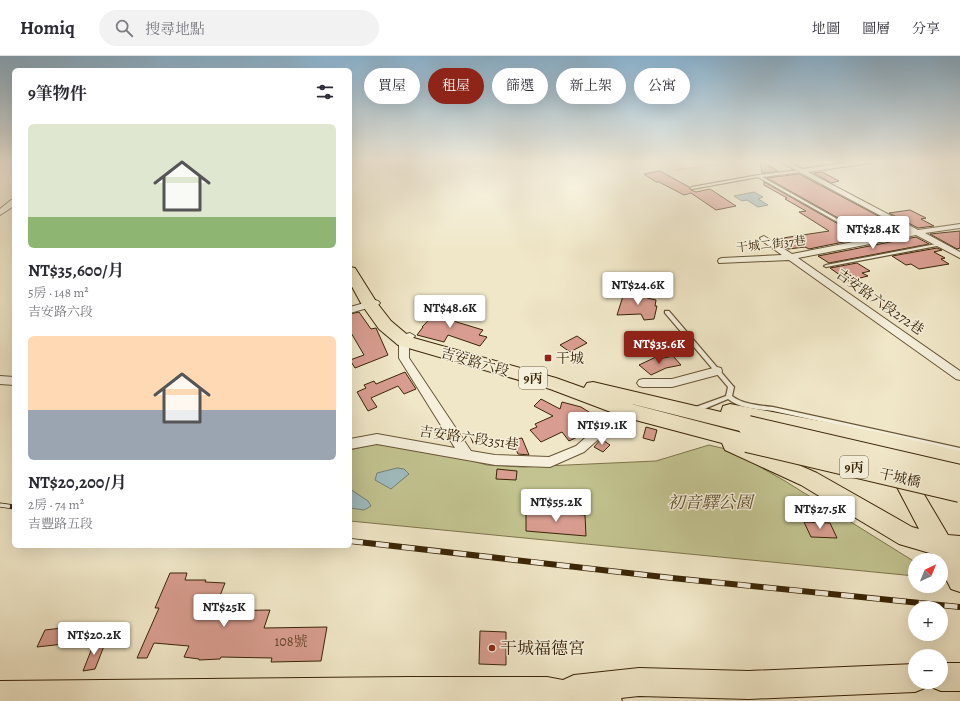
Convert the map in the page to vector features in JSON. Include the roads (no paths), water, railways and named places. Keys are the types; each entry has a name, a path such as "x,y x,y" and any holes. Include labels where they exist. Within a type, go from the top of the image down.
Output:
{"main road":[{"name":"吉安路六段","path":"352,268 385,325 407,338 556,384 627,403 702,430 748,434"},
{"name":"吉安路六段","path":"352,274 373,304"},
{"name":"吉安路六段","path":"627,403 691,411 748,434"},
{"path":"691,411 715,408 882,441 960,459"},
{"path":"702,430 809,479 907,536 951,546"},
{"name":"干城橋","path":"748,434 960,475"},
{"name":"干城橋","path":"748,434 960,492"},
{"path":"882,441 951,546 960,580"},
{"path":"948,677 960,677"},
{"path":"0,696 78,698 408,696 547,692 639,682 749,685 908,678"},
{"path":"547,692 608,701"}],"street":[{"path":"839,191 960,255"},
{"path":"0,213 12,204"},
{"name":"干城二街37巷","path":"722,261 789,256 872,240 960,226"},
{"name":"吉安路六段272巷","path":"764,238 960,376"},
{"path":"352,309 373,304"},
{"path":"407,338 404,358 466,454"},
{"path":"643,383 672,383 717,371"},
{"path":"0,380 12,381"},
{"name":"吉安路六段351巷","path":"352,444 377,439 495,460 550,462 580,449 627,403"}],"lane":[{"path":"786,191 872,240"},
{"path":"826,266 941,244"},
{"path":"668,312 731,387 729,397"},
{"path":"691,411 729,397"},
{"path":"729,397 734,402 746,406 773,409 960,450"}],"water":[{"path":"754,192 763,197 758,199 768,205 758,207 747,200 742,201 734,196"},
{"path":"397,468 404,469 409,474 391,489 375,480 377,473"},
{"path":"352,490 368,501 371,506 364,510 352,508"}],"railway":[{"path":"0,505 12,507"},
{"path":"352,541 672,578 960,607"}],"place":[{"name":"干城","path":"548,358"},
{"name":"干城福德宮","path":"492,648"}],"park label":[{"name":"初音驛公園","path":"710,502"}]}
